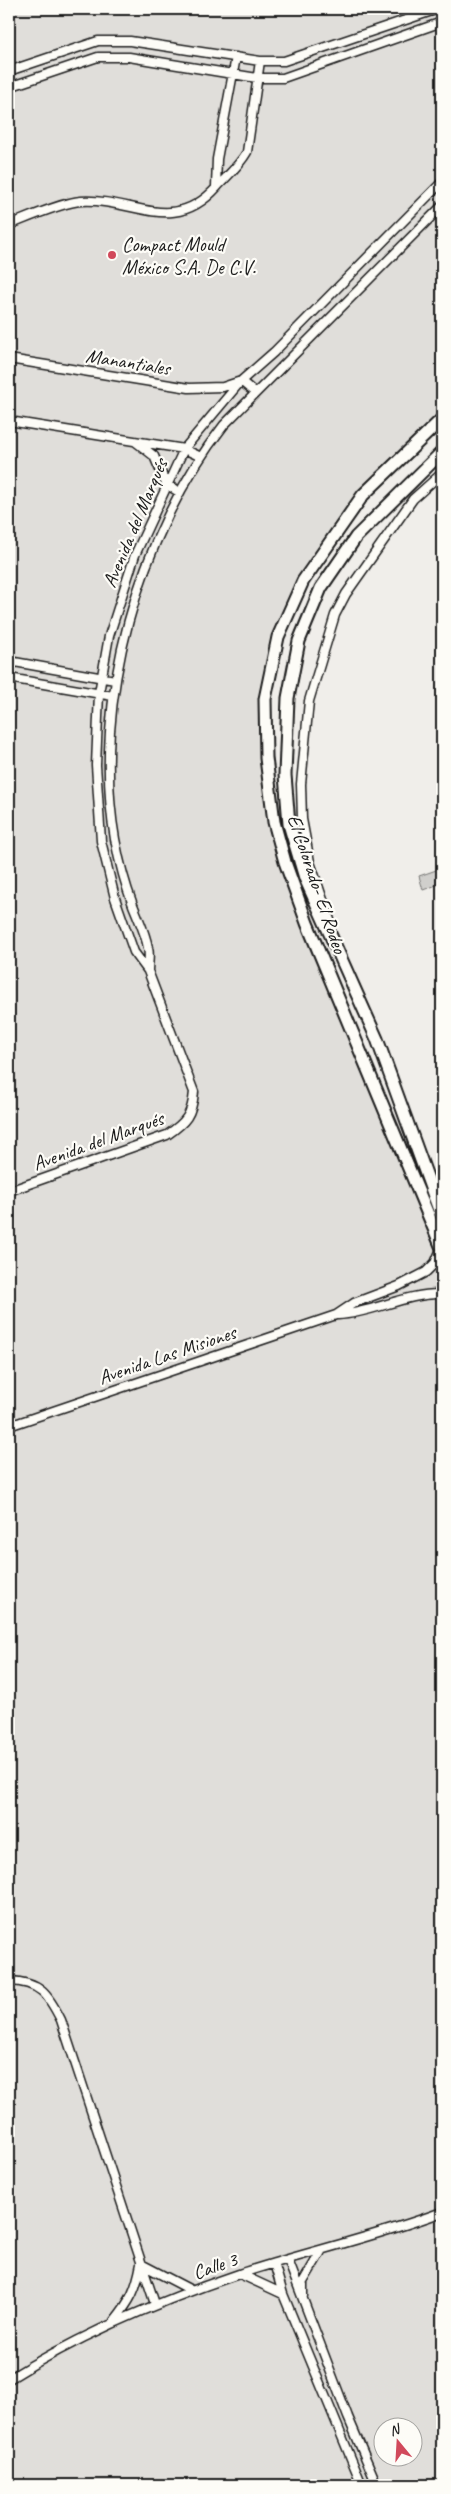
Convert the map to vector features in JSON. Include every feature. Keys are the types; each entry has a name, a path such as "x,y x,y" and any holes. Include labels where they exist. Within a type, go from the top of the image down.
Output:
{"main road":[{"name":"El Colorado- El Rodeo","path":"442,419 363,495 303,581 278,637 265,699 266,758 274,822 286,862 307,923 442,1247"},
{"name":"El Colorado- El Rodeo","path":"442,452 356,537 321,588 299,641 288,698 285,775 289,824 305,878 377,1040 442,1218"}],"street":[{"path":"9,72 98,41 130,41 260,61 284,61 438,9"},
{"path":"9,87 98,57 129,58 257,78 283,78 442,22"},
{"path":"374,30 379,44"},
{"path":"160,64 163,47"},
{"path":"216,187 217,160 236,57"},
{"path":"50,58 55,72"},
{"path":"9,225 78,201 174,213 190,208 204,200 240,163 247,152 260,61"},
{"name":"Avenida del Marqués","path":"9,1191 167,1135 183,1124 192,1108 194,1092 148,970 134,952 115,898 101,841 96,765 99,693 109,636 129,572 147,527 184,449 241,382 442,182"},
{"path":"98,795 112,794 109,765 115,680 144,577 179,492 200,456 224,425 254,392 442,206"},
{"path":"414,211 425,223"},
{"path":"358,266 370,278"},
{"path":"281,344 292,356"},
{"name":"Manantiales","path":"9,359 189,388 223,387 241,382"},
{"path":"241,382 254,392"},
{"path":"9,421 184,449 200,456"},
{"path":"135,441 154,456 166,484 179,492"},
{"path":"330,934 330,920 310,862 302,819 301,784 309,701 335,615 346,594 413,499 442,472"},
{"path":"147,527 161,534"},
{"path":"129,572 144,577"},
{"path":"9,661 115,680"},
{"path":"9,678 113,696"},
{"name":"Avenida del Marqués","path":"112,794 115,839 128,893 148,947 148,970"},
{"name":"Avenida Las Misiones","path":"9,1426 336,1315 354,1303 399,1286 426,1272 435,1263 442,1247"},
{"name":"Avenida Las Misiones","path":"336,1315 359,1314 405,1298 442,1294"},
{"path":"9,1981 26,1981 41,1990 51,1999 61,2020 155,2304"},
{"name":"Calle 3","path":"9,2379 38,2360 113,2322 155,2304 274,2263 322,2250 442,2212"},
{"path":"302,2300 304,2282 322,2250"},
{"path":"288,2260 302,2300 377,2485"},
{"path":"274,2263 283,2294 362,2485"},
{"path":"141,2264 192,2290"},
{"path":"113,2322 130,2301 136,2288 141,2264"},
{"path":"240,2274 283,2294"},
{"path":"351,2457 364,2452"}],"shaded area":[{"path":"9,9 442,9 442,425 335,534 278,637 265,699 274,822 307,923 442,1248 442,2485 9,2485"},
{"path":"442,868 442,883 423,890 419,876"}],"place":[{"name":"Compact Mould México S.A. De C.V.","path":"112,255"}]}
